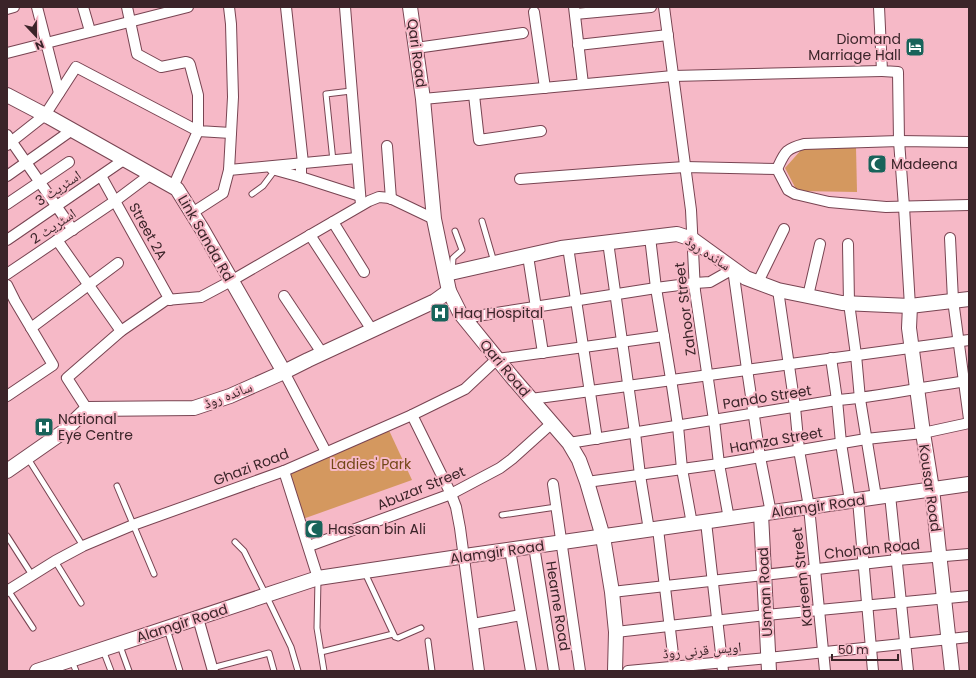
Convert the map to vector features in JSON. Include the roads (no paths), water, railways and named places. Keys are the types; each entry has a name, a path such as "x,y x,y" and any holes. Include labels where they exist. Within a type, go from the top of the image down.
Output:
{"street":[{"path":"7,9 14,7"},
{"path":"37,7 59,93"},
{"path":"83,7 90,32"},
{"path":"127,7 137,54 161,67 186,62 190,65 198,95 198,131 173,186"},
{"path":"7,53 188,7"},
{"path":"192,213 223,192 229,170 233,97 231,24 229,7"},
{"path":"286,7 302,163 301,177"},
{"path":"345,7 360,201"},
{"name":"Qari Road","path":"410,7 423,99 434,219 449,273 449,291 460,313 497,359 569,443 579,460 603,537 612,592 616,632 615,671"},
{"path":"583,84 574,11 651,7"},
{"name":"Zahoor Street","path":"664,7 691,210 695,283 719,464 729,519"},
{"path":"879,7 882,71"},
{"path":"534,12 545,88"},
{"path":"416,48 523,33"},
{"path":"578,45 668,35"},
{"path":"72,230 40,182 9,141 46,115 76,67 198,131 231,134"},
{"path":"423,99 673,76 882,71 898,72 899,141 910,306"},
{"name":"Link Sanda Rd","path":"7,95 46,115 177,189 284,372"},
{"path":"474,95 479,140 541,131"},
{"path":"7,176 72,130"},
{"path":"777,169 785,153 792,147 804,144 899,141 969,142"},
{"path":"387,146 392,199"},
{"path":"229,170 270,168 302,163 357,158"},
{"name":"اسٹریٹ 3","path":"7,240 125,159"},
{"path":"7,204 69,162"},
{"path":"520,179 685,167 777,169"},
{"path":"270,168 301,177 360,201"},
{"path":"777,169 788,190 795,194 829,202 886,207 969,205"},
{"name":"اسٹریٹ 2","path":"7,274 115,201 151,174"},
{"name":"Street 2A","path":"101,176 170,300"},
{"path":"7,471 63,432 87,409 67,378 121,331 166,300 201,298 333,222 360,201 379,197 392,199 434,219"},
{"path":"333,222 364,272"},
{"path":"758,282 784,229"},
{"name":"ساندہ روڈ","path":"449,273 568,247 676,234 692,239 746,278 778,290 842,303 910,306 969,299"},
{"path":"310,235 372,330"},
{"path":"650,237 656,288 678,426 682,469 692,524"},
{"path":"950,238 953,300 958,341 967,381 969,419"},
{"path":"57,240 121,331"},
{"path":"608,242 629,385 640,475 654,529 665,586 675,669"},
{"path":"808,296 820,244"},
{"path":"848,244 849,303 860,399 866,439 883,496 897,560 908,671"},
{"path":"568,247 597,439"},
{"path":"528,256 543,353"},
{"path":"31,328 118,263"},
{"path":"464,318 656,288 710,282 734,269 760,457 766,513"},
{"path":"7,285 11,303 31,328 53,365 7,396"},
{"name":"Kareem Street","path":"778,290 809,507 825,671"},
{"name":"ساندہ روڈ","path":"87,409 194,408 230,396 284,372 435,301 449,291"},
{"path":"284,296 322,353"},
{"name":"Kousar Road","path":"910,306 912,347 932,489 952,671"},
{"path":"497,359 664,336"},
{"path":"531,398 969,340"},
{"path":"831,358 841,443 854,500 863,564 873,671"},
{"name":"Ghazi Road","path":"7,590 83,546 133,525 284,471 412,415 465,389 497,359"},
{"path":"284,372 326,452"},
{"name":"Pando Street","path":"569,443 837,400 860,399 967,381"},
{"path":"412,415 451,494 456,508 474,624 479,671"},
{"name":"Abuzar Street","path":"309,546 451,494 500,468 552,423"},
{"name":"Hamza Street","path":"587,482 719,464 866,439 923,433 969,423"},
{"path":"284,471 318,578"},
{"path":"553,484 580,671"},
{"name":"Alamgir Road","path":"37,671 74,665 102,649 318,578 969,484"},
{"name":"Usman Road","path":"766,513 764,574 769,665"},
{"path":"706,522 723,667"},
{"name":"Hearne Road","path":"534,546 554,671"},
{"path":"510,550 531,671"},
{"name":"Chohan Road","path":"612,592 764,574 969,554"},
{"path":"616,632 867,605 969,596"},
{"path":"474,624 521,615"},
{"path":"198,618 212,669"},
{"name":"اویس قرنی روڈ","path":"628,671 769,665 823,652 969,637"}],"lane":[{"path":"333,160 326,94 352,91"},
{"path":"252,194 263,186 270,168"},
{"path":"482,221 494,263"},
{"path":"449,273 453,258 462,250 455,231"},
{"path":"27,457 83,546"},
{"path":"117,486 154,574"},
{"path":"502,515 556,507"},
{"path":"7,536 32,575"},
{"path":"235,542 244,551 266,595 291,647 298,671"},
{"path":"55,561 81,603"},
{"path":"365,571 393,634 398,638 421,628"},
{"path":"318,578 317,628 324,671"},
{"path":"7,590 33,628"},
{"path":"167,628 180,671"},
{"path":"322,652 393,634"},
{"path":"428,641 432,671"},
{"path":"119,644 129,671"},
{"path":"102,649 111,671"},
{"path":"212,669 269,653 274,671"}],"place":[{"name":"Diomand Marriage Hall","path":"915,47"},
{"name":"Madeena","path":"877,164"},
{"name":"Haq Hospital","path":"440,313"},
{"name":"National Eye Centre","path":"44,427"},
{"name":"Hassan bin Ali","path":"314,529"}],"park label":[{"name":"Ladies' Park","path":"371,464"}]}
